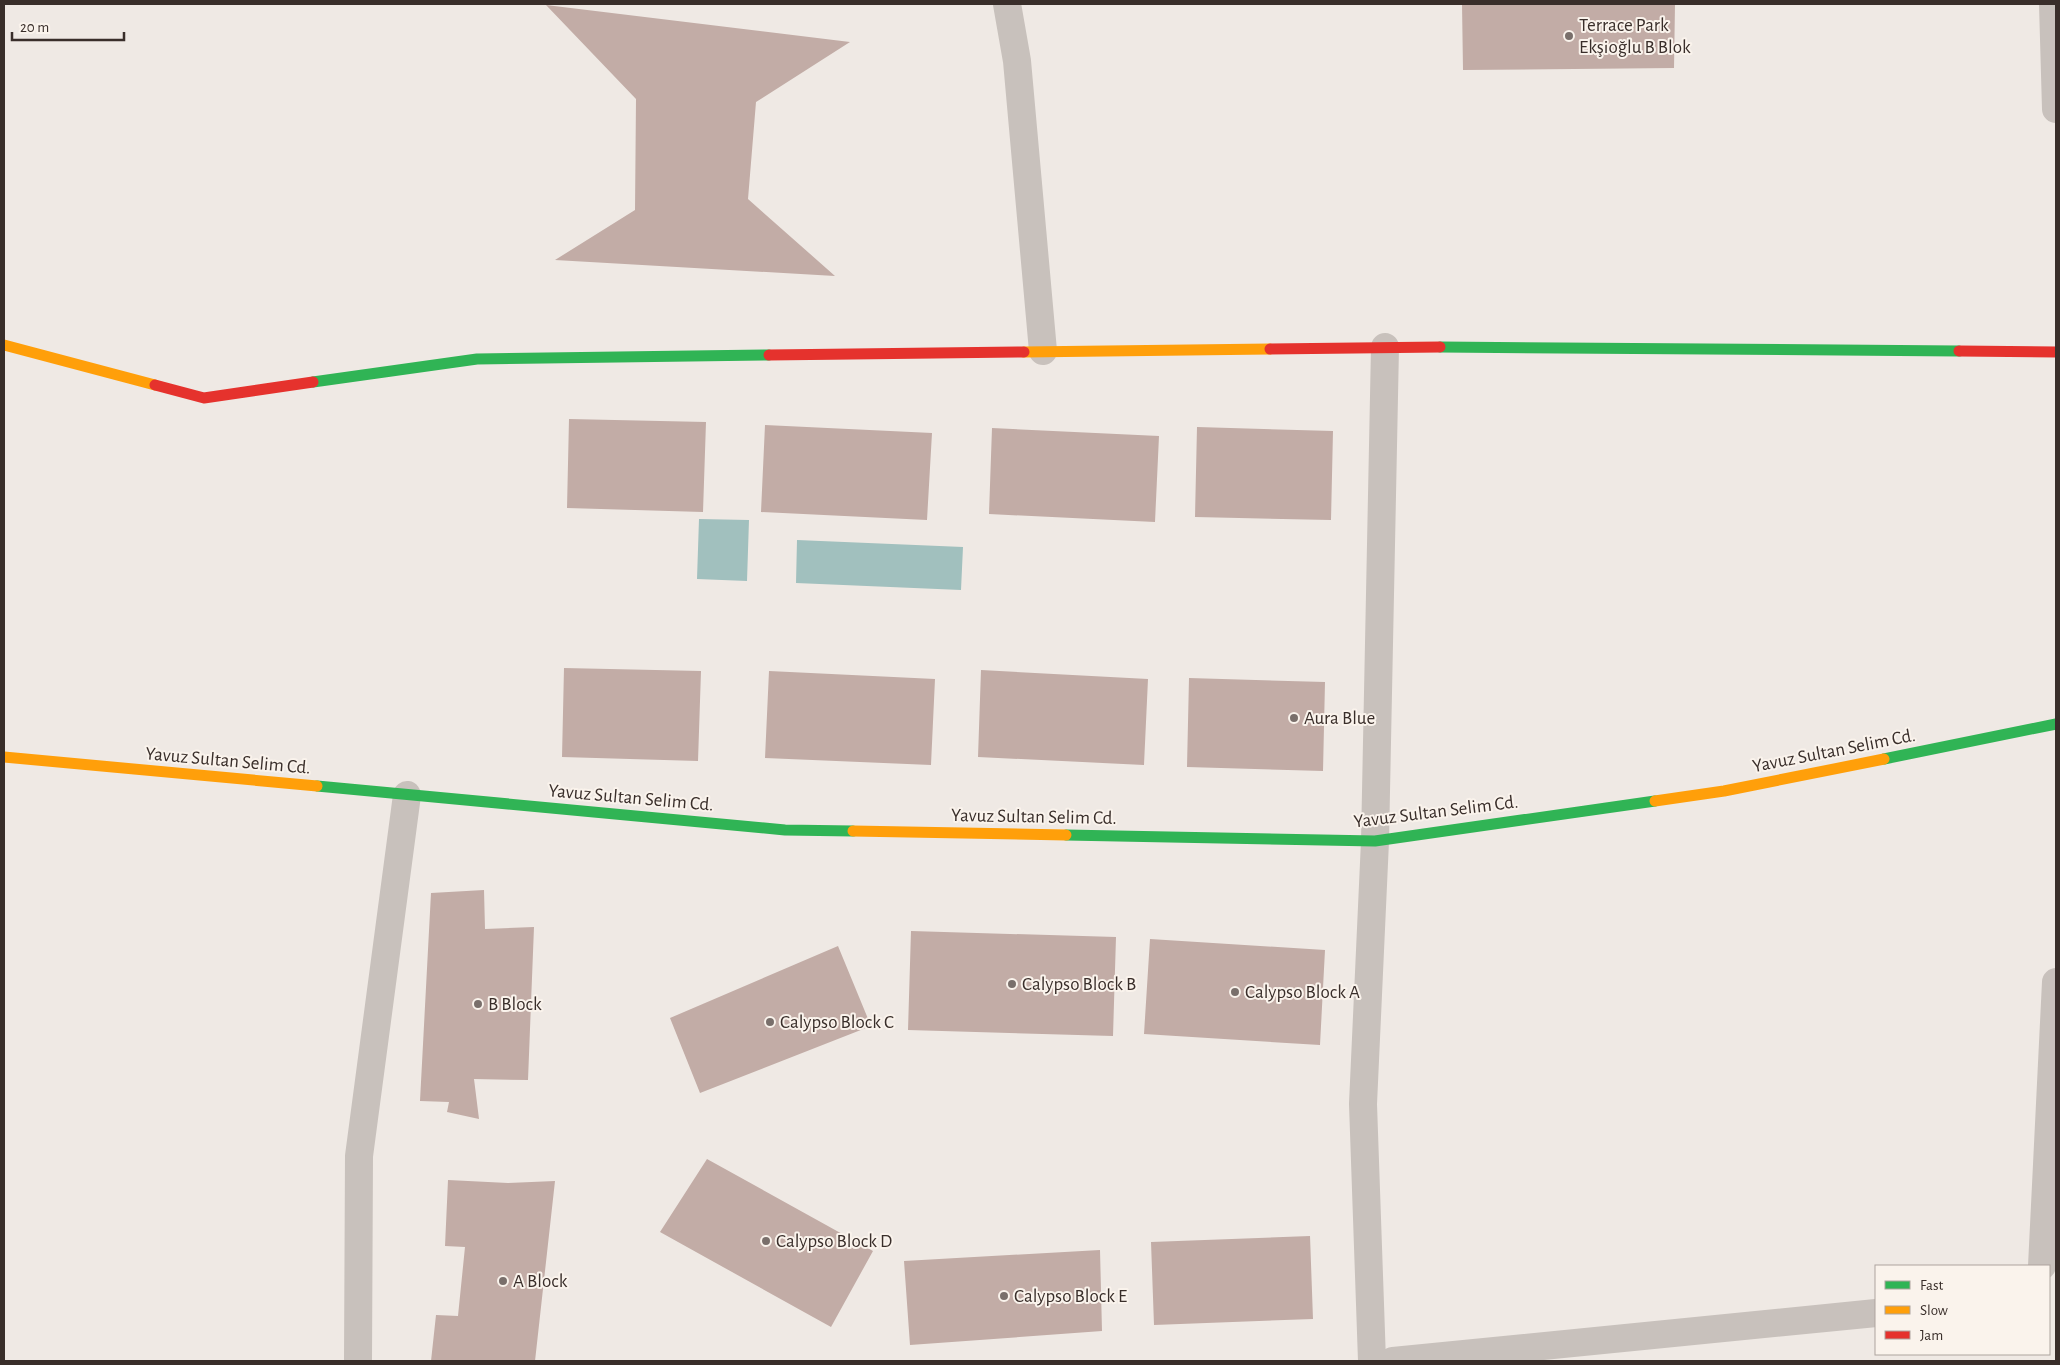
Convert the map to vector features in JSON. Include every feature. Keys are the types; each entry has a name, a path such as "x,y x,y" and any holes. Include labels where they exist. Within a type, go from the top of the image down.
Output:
{"street":[{"path":"1007,4 1017,61 1043,351"},
{"path":"2052,4 2056,109"},
{"path":"4,345 204,398 477,359 1384,347 2056,352"},
{"path":"1372,1361 1363,1104 1375,841 1384,347"},
{"name":"Yavuz Sultan Selim Cd.","path":"4,757 785,830 1375,841 1724,791 2056,724"},
{"path":"358,1361 359,1156 407,795"},
{"path":"2042,1265 2056,982"},
{"path":"1393,1361 1875,1313"}],"water":[{"path":"699,519 749,520 747,581 697,579"},
{"path":"797,540 963,547 961,590 796,583"}],"building":[{"name":"Terrace Park Ekşioğlu B Blok","path":"1462,4 1675,4 1674,68 1463,70"},
{"path":"546,5 850,42 756,102 748,199 835,276 555,260 635,210 636,99"},
{"path":"569,419 706,422 703,512 567,508"},
{"path":"765,425 932,433 927,520 761,512"},
{"path":"1197,427 1333,431 1331,520 1195,517"},
{"path":"992,428 1159,436 1155,522 989,514"},
{"path":"564,668 701,671 698,761 562,757"},
{"path":"981,670 1148,679 1144,765 978,757"},
{"path":"769,671 935,679 931,765 765,758"},
{"path":"1189,678 1325,682 1323,771 1187,767"},
{"name":"B Block","path":"484,890 485,929 534,927 528,1080 474,1079 479,1119 447,1112 449,1102 420,1101 431,893"},
{"name":"Calypso Block B","path":"911,931 1116,937 1113,1036 908,1030"},
{"name":"Calypso Block A","path":"1150,939 1325,950 1320,1045 1144,1034"},
{"name":"Calypso Block C","path":"838,946 871,1026 700,1093 670,1018"},
{"name":"Calypso Block D","path":"707,1159 873,1251 831,1327 660,1232"},
{"name":"A Block","path":"448,1180 508,1183 555,1181 535,1361 431,1361 436,1315 458,1316 465,1247 445,1246"},
{"name":"Calypso Block E","path":"1310,1236 1313,1319 1154,1325 1151,1242"},
{"name":"Calypso Block E","path":"1100,1250 1102,1331 910,1345 904,1261"}],"traffic: fast":[{"path":"1440,347 1959,351"},
{"path":"313,382 477,359 769,355"},
{"path":"1884,759 2056,724"},
{"path":"317,786 785,830 853,831"},
{"path":"1066,835 1375,841 1655,801"}],"traffic: slow":[{"path":"4,345 155,385"},
{"path":"1024,352 1270,349"},
{"path":"4,757 317,786"},
{"path":"1655,801 1724,791 1884,759"},
{"path":"853,831 1066,835"}],"traffic: jam":[{"path":"1270,349 1440,347"},
{"path":"1959,351 2056,352"},
{"path":"769,355 1024,352"},
{"path":"155,385 204,398 313,382"}],"place":[{"name":"Terrace Park Ekşioğlu B Blok","path":"1569,36"},
{"name":"Aura Blue","path":"1294,718"},
{"name":"Calypso Block B","path":"1012,984"},
{"name":"Calypso Block A","path":"1235,992"},
{"name":"B Block","path":"478,1004"},
{"name":"Calypso Block C","path":"770,1022"},
{"name":"Calypso Block D","path":"766,1241"},
{"name":"A Block","path":"503,1281"},
{"name":"Calypso Block E","path":"1004,1296"}]}
